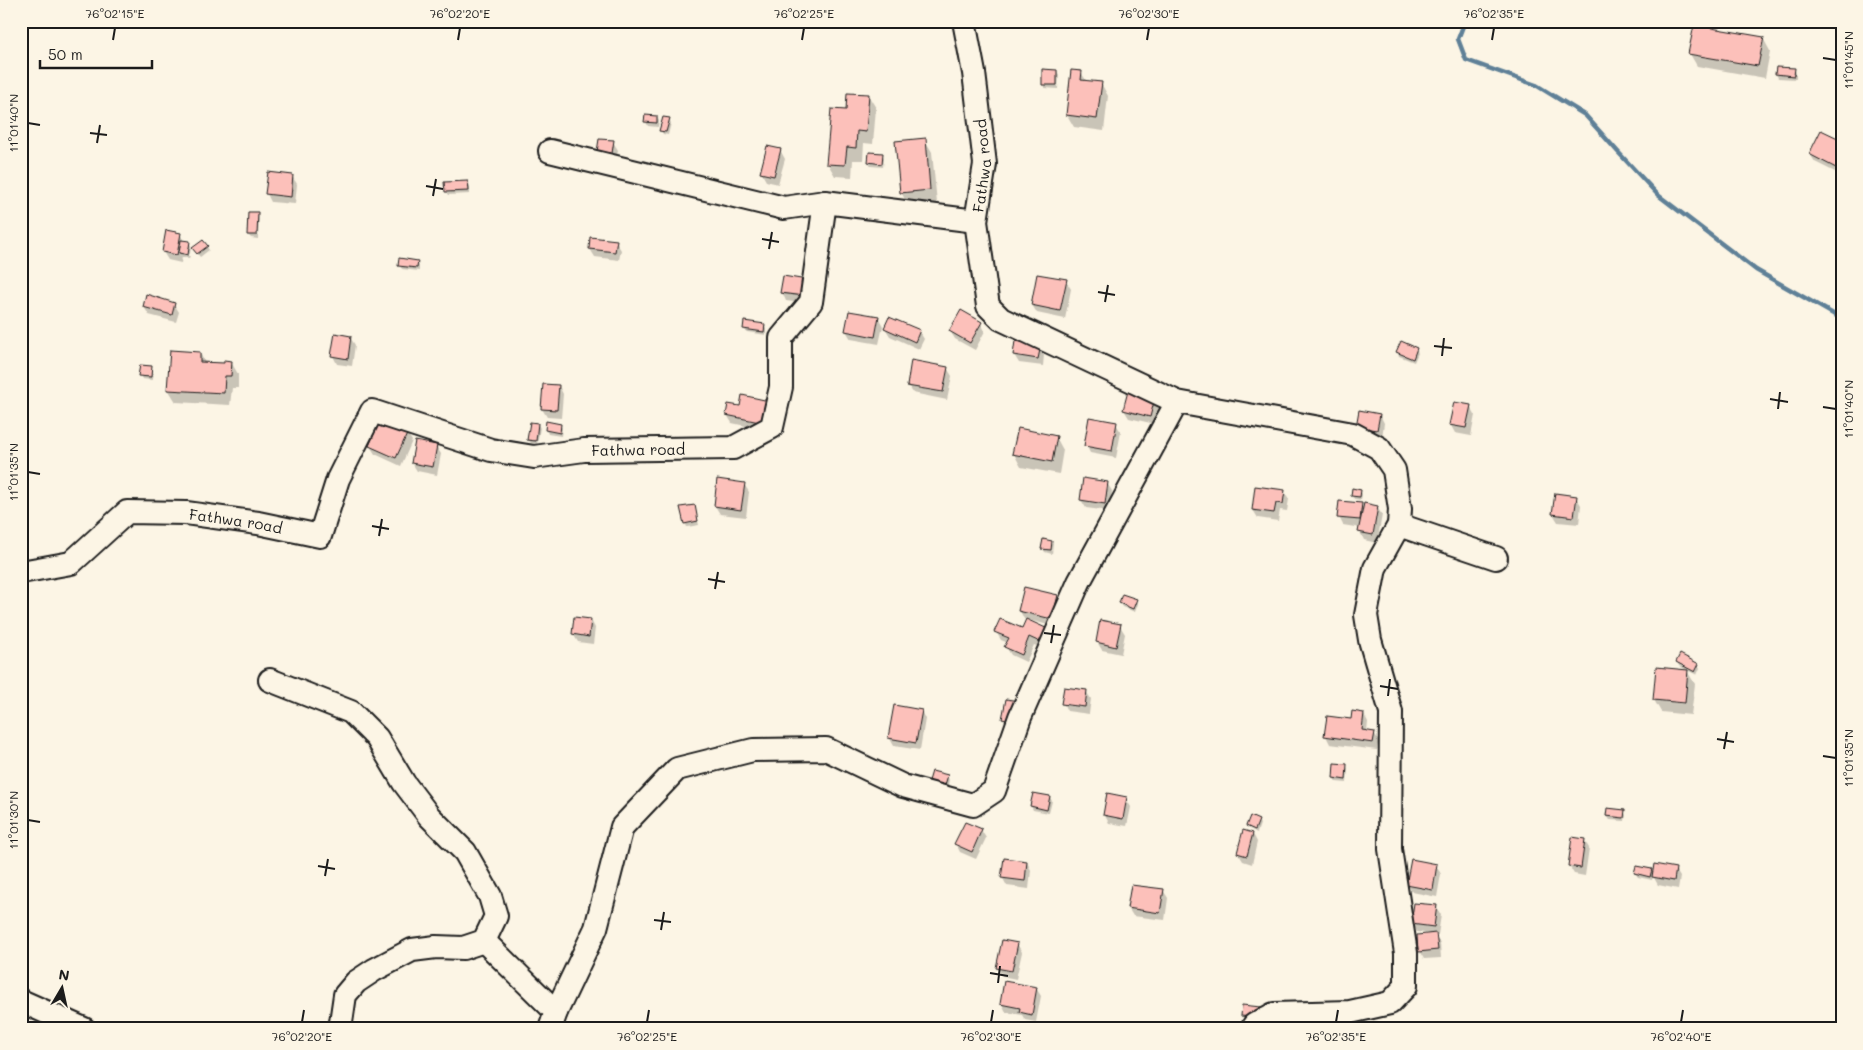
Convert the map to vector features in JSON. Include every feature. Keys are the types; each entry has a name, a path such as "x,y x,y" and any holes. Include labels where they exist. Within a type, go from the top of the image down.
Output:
{"street":[{"name":"Fathwa road","path":"21,572 71,563 127,512 186,514 258,523 320,536 338,479 372,411 491,450 534,457 584,450 733,448 772,428 781,387 781,338 811,302 825,202 976,220 985,164 974,73 964,21"},
{"path":"550,152 784,208 825,202"},
{"path":"976,220 988,306 1001,319 1177,402 1353,434 1379,448 1394,470 1400,509 1399,526 1374,568 1366,614 1370,640 1391,712 1390,848 1406,953 1406,986 1390,1003 1350,1012 1274,1014 1254,1025 1252,1029"},
{"path":"484,941 553,1020 596,928 622,827 677,769 753,750 826,750 903,786 973,805 994,791 1020,717 1079,582 1177,402"},
{"path":"1399,526 1496,558"},
{"path":"270,680 351,712 377,738 404,783 429,816 465,852 490,896 496,916 484,941 463,948 436,947 412,950 356,982 345,996 340,1029"},
{"path":"21,1001 84,1029"}],"building":[{"path":"1694,25 1764,37 1758,66 1688,54"},
{"path":"1776,67 1795,68 1794,76 1775,74"},
{"path":"1042,69 1057,70 1057,85 1042,85"},
{"path":"1071,70 1082,71 1081,80 1102,82 1097,119 1066,115"},
{"path":"847,93 869,94 866,132 857,131 856,148 847,147 845,165 826,164 831,109 846,110"},
{"path":"645,115 657,116 657,123 644,122"},
{"path":"663,117 670,118 666,132 659,131"},
{"path":"1821,130 1842,140 1842,157 1836,168 1809,154"},
{"path":"926,138 930,190 900,193 895,141"},
{"path":"599,139 614,140 611,160 596,158"},
{"path":"767,146 781,149 774,176 760,173"},
{"path":"869,152 883,153 882,164 868,162"},
{"path":"268,172 293,175 291,197 265,194"},
{"path":"468,181 469,191 445,192 444,182"},
{"path":"248,212 258,212 257,235 247,235"},
{"path":"166,230 181,233 177,255 162,252"},
{"path":"590,237 617,240 615,252 589,249"},
{"path":"181,240 190,241 188,255 179,253"},
{"path":"203,240 208,246 197,254 192,248"},
{"path":"399,258 418,261 417,268 398,266"},
{"path":"1037,274 1067,279 1060,311 1031,305"},
{"path":"783,276 807,280 804,296 780,293"},
{"path":"146,294 175,303 172,315 143,307"},
{"path":"961,310 982,322 970,343 949,331"},
{"path":"849,311 879,316 875,337 845,331"},
{"path":"889,317 920,330 915,342 884,328"},
{"path":"744,321 765,324 764,332 743,329"},
{"path":"335,333 351,336 348,359 331,356"},
{"path":"1015,341 1041,345 1038,359 1013,355"},
{"path":"1401,341 1417,348 1413,359 1396,352"},
{"path":"170,350 200,352 200,362 224,363 224,360 232,361 231,376 225,376 224,393 167,390"},
{"path":"911,360 948,367 943,392 907,386"},
{"path":"140,365 152,366 151,377 138,376"},
{"path":"543,384 559,385 557,410 541,409"},
{"path":"1128,391 1155,398 1150,417 1123,410"},
{"path":"742,395 769,401 764,423 726,415 728,404 740,406"},
{"path":"1454,402 1471,405 1466,428 1449,425"},
{"path":"1359,410 1380,414 1377,430 1356,427"},
{"path":"1089,417 1117,422 1112,451 1084,446"},
{"path":"380,420 408,432 396,458 369,446"},
{"path":"546,421 561,424 560,433 545,430"},
{"path":"530,422 538,423 536,441 527,440"},
{"path":"1018,428 1057,436 1052,462 1012,454"},
{"path":"415,441 437,445 433,467 411,463"},
{"path":"1083,478 1108,482 1105,504 1080,500"},
{"path":"717,479 745,483 741,510 714,506"},
{"path":"1255,486 1285,490 1283,504 1276,503 1274,513 1252,510"},
{"path":"1352,488 1361,490 1360,497 1351,496"},
{"path":"1555,493 1577,496 1574,517 1552,514"},
{"path":"1339,501 1362,503 1360,520 1337,518"},
{"path":"1364,503 1378,506 1373,535 1358,532"},
{"path":"695,505 698,521 684,524 680,507"},
{"path":"1043,539 1052,541 1051,550 1041,549"},
{"path":"1024,587 1058,595 1052,619 1018,611"},
{"path":"1122,594 1137,599 1133,609 1119,603"},
{"path":"574,617 591,619 589,637 572,634"},
{"path":"1000,619 1022,628 1026,619 1048,629 1042,643 1029,637 1022,655 1004,647 1009,638 994,632"},
{"path":"1100,620 1121,624 1116,647 1096,642"},
{"path":"1680,654 1699,664 1695,672 1676,662"},
{"path":"1656,667 1688,670 1685,703 1653,700"},
{"path":"1064,687 1087,690 1085,707 1061,704"},
{"path":"1006,699 1019,701 1015,722 1002,719"},
{"path":"894,705 922,710 916,743 888,738"},
{"path":"1352,711 1364,713 1362,730 1375,732 1373,743 1324,736 1327,716 1351,719"},
{"path":"1334,763 1347,764 1346,780 1333,778"},
{"path":"932,771 948,775 945,785 929,781"},
{"path":"1033,793 1050,796 1047,810 1030,806"},
{"path":"1107,793 1127,797 1123,819 1103,815"},
{"path":"1607,808 1625,810 1624,818 1606,816"},
{"path":"1250,816 1259,820 1255,830 1246,826"},
{"path":"965,822 982,829 972,852 954,844"},
{"path":"1243,830 1253,833 1247,856 1237,853"},
{"path":"1572,837 1585,839 1581,868 1568,866"},
{"path":"1004,858 1027,861 1025,881 1001,878"},
{"path":"1411,859 1437,864 1433,890 1406,885"},
{"path":"1654,864 1676,868 1674,881 1652,877"},
{"path":"1636,866 1652,869 1650,877 1634,873"},
{"path":"1131,885 1164,889 1160,913 1127,908"},
{"path":"1414,903 1437,905 1434,927 1411,924"},
{"path":"1436,933 1438,950 1418,952 1417,935"},
{"path":"1002,940 1018,943 1012,971 996,968"},
{"path":"1004,981 1037,987 1032,1015 1019,1012 1020,1008 1000,1004"},
{"path":"1242,1005 1261,1007 1260,1018 1241,1016"}],"waterway":[{"path":"1465,21 1458,39 1466,60 1536,85 1585,115 1658,195 1756,270 1842,319"}]}
